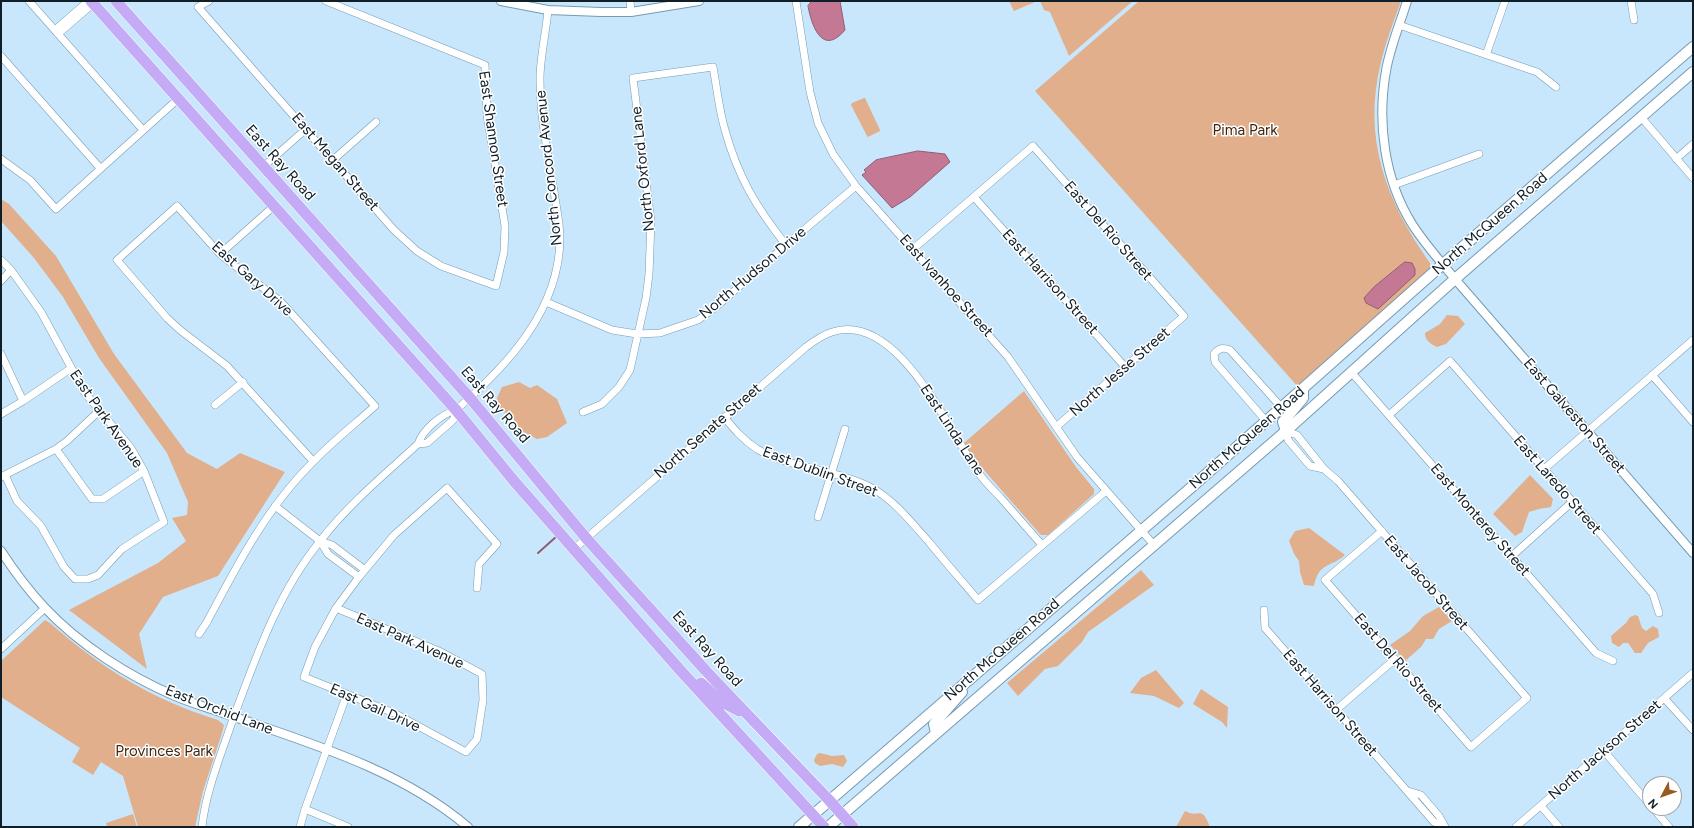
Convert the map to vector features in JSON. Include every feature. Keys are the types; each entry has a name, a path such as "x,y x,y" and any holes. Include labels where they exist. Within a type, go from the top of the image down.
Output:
{"main road":[{"path":"92,1 456,410 514,481 680,670 824,827"},
{"name":"East Ray Road","path":"116,1 470,398 586,538 749,717 853,827"},
{"name":"North McQueen Road","path":"799,827 1282,408 1443,264 1693,47"},
{"name":"North McQueen Road","path":"828,827 1286,431 1455,279 1693,72"},
{"path":"1286,431 1283,422 1303,398 1303,389"},
{"path":"680,670 684,669 689,672 720,701 749,717"},
{"path":"936,733 934,724 962,691 974,674"}],"street":[{"path":"29,1 143,130"},
{"path":"57,32 85,4 92,1"},
{"name":"East Megan Street","path":"209,1 198,7 394,230 417,251 441,266 496,286"},
{"name":"East Shannon Street","path":"326,1 339,3 485,65 487,115 505,226 504,252 496,286"},
{"path":"501,1 548,10 631,12 699,1"},
{"path":"630,1 631,12"},
{"name":"East Ivanhoe Street","path":"796,1 810,92 818,123 833,154 856,186 1008,357 1077,457 1154,546"},
{"name":"East Galveston Street","path":"1407,1 1391,50 1386,71 1382,102 1383,135 1389,169 1394,185 1411,223 1455,279 1693,553"},
{"path":"1486,55 1505,1"},
{"path":"1631,1 1634,20"},
{"name":"North Concord Avenue","path":"202,827 212,779 257,654 277,608 320,541 357,500 418,444 427,444 454,419 456,410 500,370 523,342 534,326 546,302 556,272 560,239 541,108 540,78 548,10"},
{"path":"1399,25 1537,72 1556,87"},
{"path":"2,60 100,168"},
{"name":"North Oxford Lane","path":"583,412 602,404 619,387 630,370 646,298 649,274 651,222 633,78 713,67 724,129 734,160 747,189 764,216 786,245"},
{"path":"1,159 30,180 56,209 178,99"},
{"path":"1641,117 1693,178"},
{"path":"333,160 376,122"},
{"path":"263,167 306,129"},
{"path":"1676,159 1693,144"},
{"name":"East Del Rio Street","path":"974,197 1033,146 1184,316"},
{"path":"1394,185 1479,154"},
{"name":"North Hudson Drive","path":"546,302 612,330 637,334 660,332 698,320 716,307 856,186"},
{"path":"913,249 974,197"},
{"name":"East Harrison Street","path":"974,197 1126,368"},
{"name":"East Gary Drive","path":"243,382 227,366 180,330 117,260 177,206 220,254 281,302 375,406 314,461"},
{"path":"220,254 274,206"},
{"name":"East Park Avenue","path":"1,260 11,270 41,312 70,369 85,393 131,448 144,471 164,522 122,549 98,576 88,579 75,579 64,567 41,526 17,501 3,476"},
{"path":"1,281 11,270"},
{"name":"North Jesse Street","path":"1056,427 1126,368 1184,316"},
{"name":"North Senate Street","path":"574,549 806,347 820,337 833,332 851,331"},
{"name":"East Linda Lane","path":"851,331 875,337 888,345 907,366 922,383 978,473 1042,545"},
{"path":"1543,470 1693,340"},
{"path":"1266,421 1215,362 1214,354 1219,349 1223,348 1230,350 1282,408"},
{"path":"1,354 23,401"},
{"name":"East Laredo Street","path":"1389,415 1450,361 1652,594 1659,613"},
{"path":"1,414 70,369"},
{"name":"East Monterey Street","path":"1352,373 1596,653 1613,661"},
{"path":"1652,375 1693,422"},
{"path":"199,634 249,544 275,506 314,461 243,382 215,405"},
{"path":"3,476 56,449 67,441 100,410"},
{"name":"East Dublin Street","path":"724,417 741,437 772,456 831,474 870,488 887,497 901,511 978,600 1042,545"},
{"path":"818,517 845,429"},
{"name":"East Jacob Street","path":"1286,431 1288,440 1310,466 1324,469 1338,481 1527,698 1471,747"},
{"path":"56,449 92,499 103,499 144,471"},
{"path":"336,608 364,570 394,535 446,488 497,544 479,564 477,588"},
{"path":"1042,545 1106,491"},
{"path":"1512,556 1572,502"},
{"path":"275,506 320,541 332,545 364,570"},
{"name":"East Del Rio Street","path":"1382,531 1325,580 1471,747"},
{"path":"320,541 328,554 359,577"},
{"name":"East Orchid Lane","path":"1,551 45,608 75,635 105,657 140,678 175,696 326,750 383,773 423,794 468,827"},
{"path":"1,649 45,608"},
{"name":"East Park Avenue","path":"336,608 440,652 482,674 482,700 477,740 466,752"},
{"name":"East Gail Drive","path":"336,608 315,647 304,677 394,713 466,752"},
{"name":"East Harrison Street","path":"1264,610 1265,628 1408,791 1422,796 1439,816 1444,827"},
{"path":"1336,710 1395,659"},
{"name":"North Jackson Street","path":"1516,827 1693,674"},
{"path":"300,827 305,809 347,694"},
{"path":"1665,699 1693,730"},
{"path":"1604,751 1642,796"},
{"path":"1541,806 1559,827"},
{"path":"305,809 348,827"},
{"path":"1660,816 1669,827"}],"green space":[{"path":"1009,1 1035,1 1035,2 1014,11"},
{"path":"1040,1 1133,1 1069,56 1050,12 1044,10"},
{"name":"Pima Park","path":"1139,1 1401,1 1381,62 1376,90 1374,117 1382,168 1390,192 1414,240 1430,263 1430,268 1299,388 1035,91"},
{"path":"864,98 880,130 868,137 851,105 852,103"},
{"path":"1,199 9,204 56,256 114,354 187,453 217,469 240,453 285,472 218,576 163,597 139,634 147,669 69,610 158,563 186,541 172,518 187,515 188,502 167,453 99,358 63,297 34,258 1,221"},
{"path":"1447,315 1458,316 1465,324 1446,344 1437,347 1432,345 1428,342 1425,333 1440,324"},
{"path":"519,382 530,388 537,385 557,399 567,423 547,437 537,439 518,429 513,417 500,410 497,398 502,387"},
{"path":"1024,391 1076,467 1094,489 1094,494 1048,535 1041,535 1039,533 976,461 964,443"},
{"path":"1530,475 1553,499 1551,507 1529,512 1522,532 1515,536 1493,514"},
{"path":"1309,528 1345,555 1322,569 1316,578 1314,586 1304,585 1300,572 1299,561 1294,554 1289,541 1295,531"},
{"path":"1141,570 1154,585 1088,632 1082,642 1058,666 1045,669 1018,696 1007,683"},
{"path":"1439,607 1452,621 1439,629 1433,639 1426,639 1421,647 1405,661 1390,645 1410,631 1423,616"},
{"path":"1635,615 1638,616 1642,628 1646,631 1653,626 1658,629 1659,637 1648,643 1641,653 1635,653 1628,643 1623,643 1619,647 1612,643 1611,636 1626,623 1630,617"},
{"name":"Provinces Park","path":"45,620 108,668 129,681 172,703 218,720 224,725 203,791 195,827 138,827 123,776 101,762 93,775 72,762 80,748 1,697 1,661"},
{"path":"1156,670 1184,703 1179,708 1154,696 1130,693 1141,678"},
{"path":"1201,689 1228,707 1227,728 1222,722 1193,704"},
{"path":"820,753 832,756 844,755 847,761 843,767 832,764 820,766 815,763 814,760 817,754"},
{"path":"1185,811 1194,814 1202,814 1210,827 1176,827"},
{"path":"133,814 137,827 107,827 106,823"}],"shaded area":[{"path":"812,1 840,1 845,30 837,37 830,40 825,40 820,36 812,23 808,6"},
{"path":"918,151 945,154 950,162 910,197 892,208 862,175 866,172 864,170 876,160"},
{"path":"1405,262 1412,263 1415,269 1415,275 1378,309 1366,303 1364,298 1374,287"}],"waterway":[{"path":"538,553 557,536"}]}
